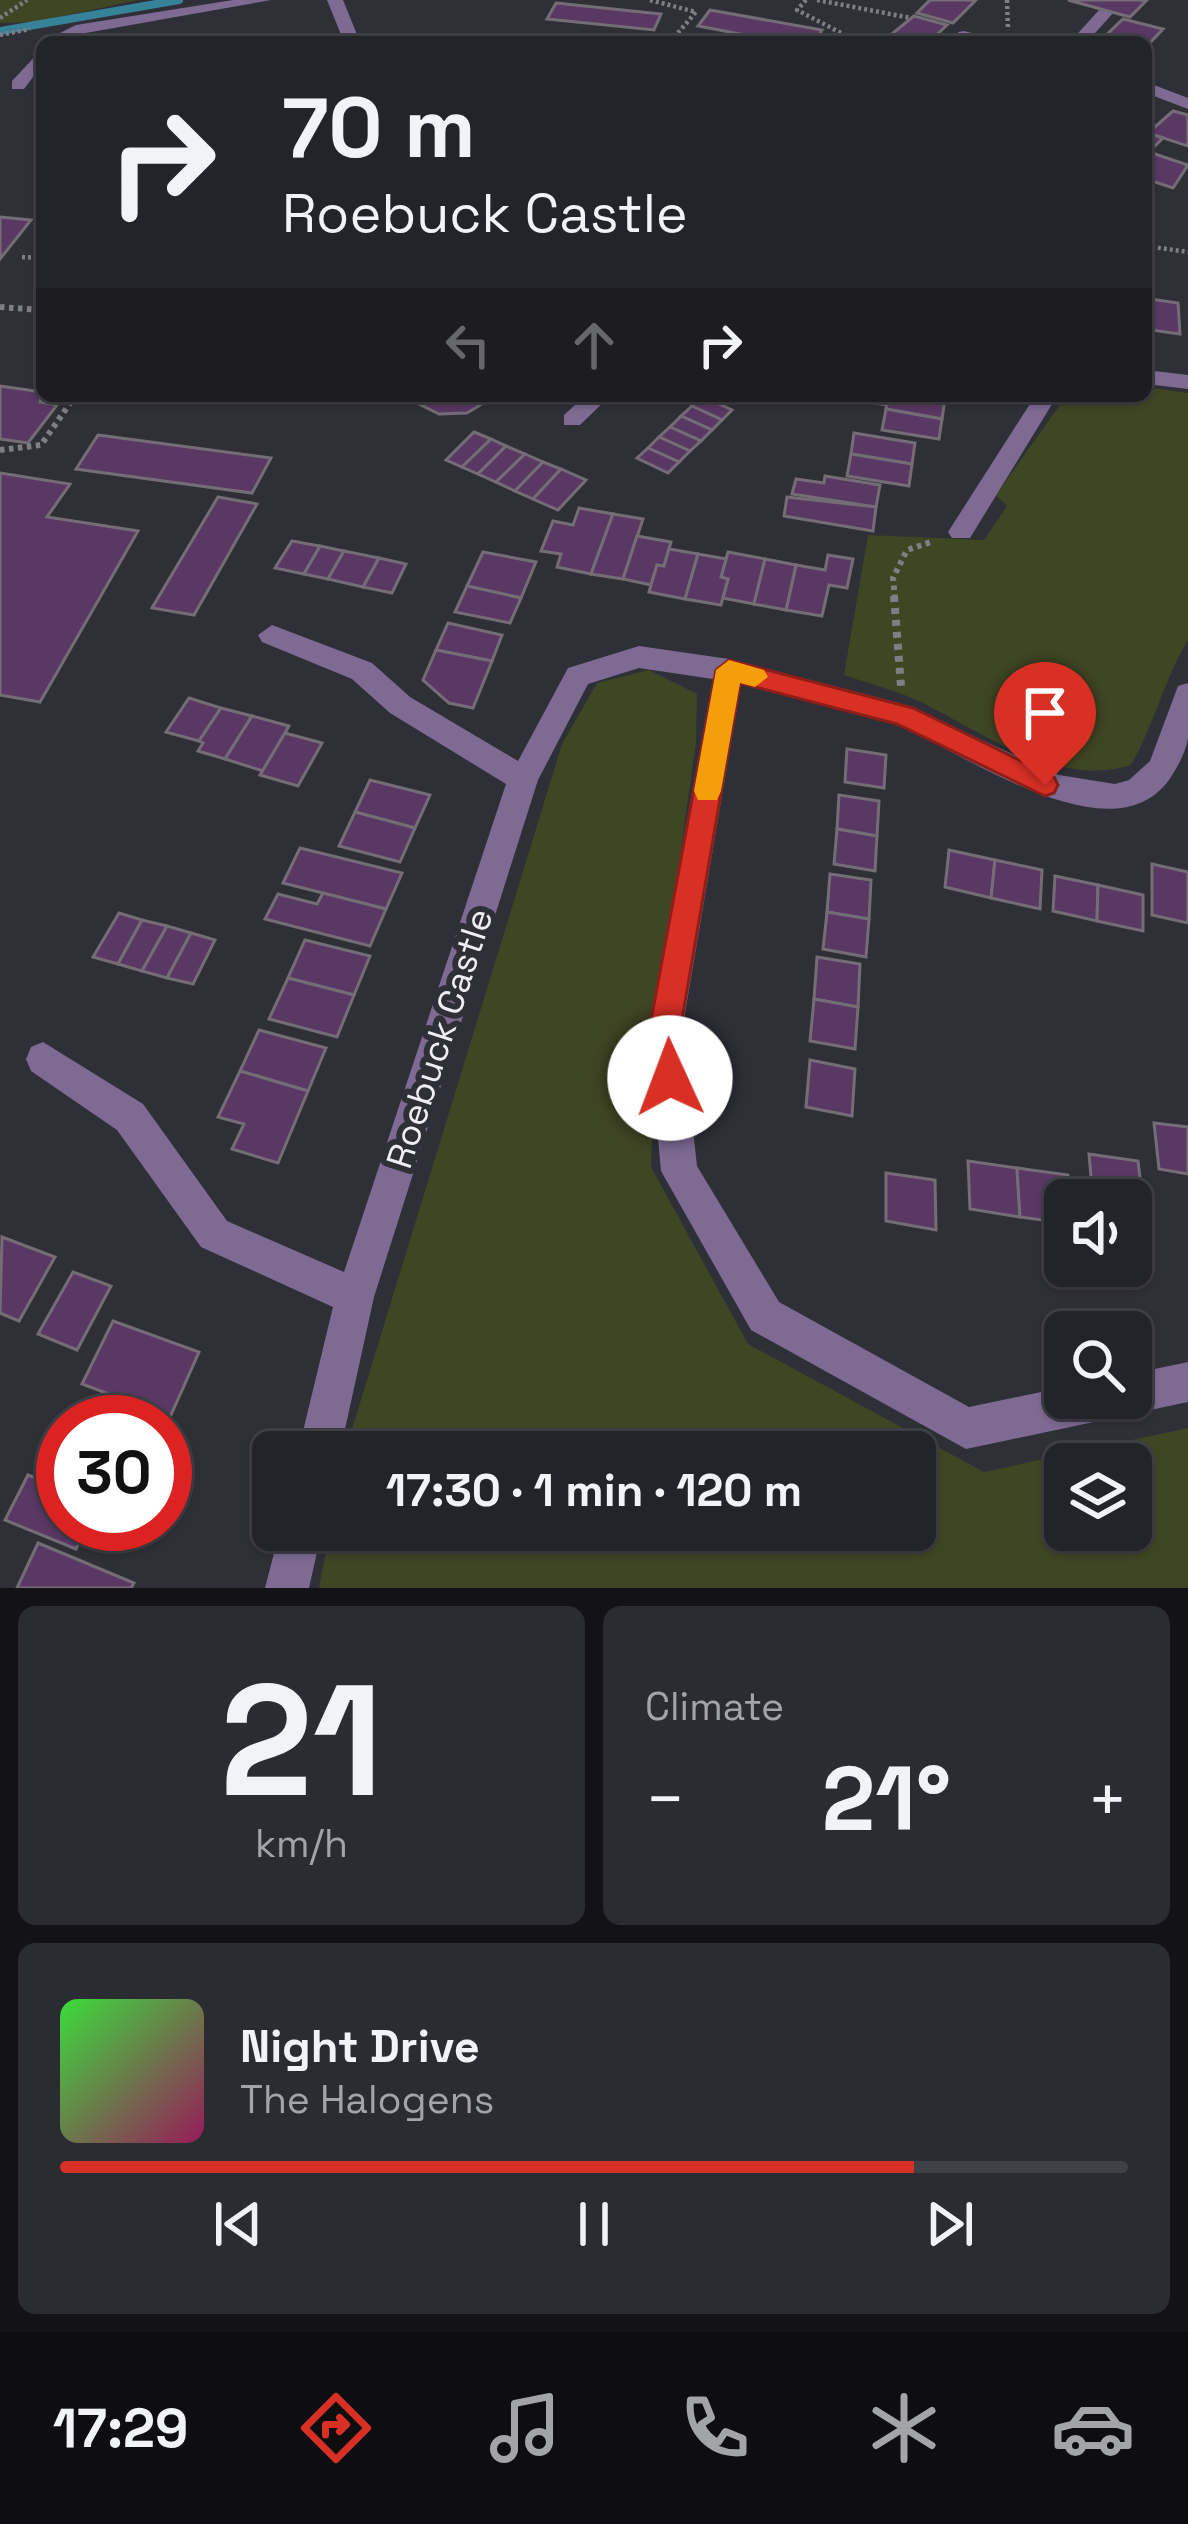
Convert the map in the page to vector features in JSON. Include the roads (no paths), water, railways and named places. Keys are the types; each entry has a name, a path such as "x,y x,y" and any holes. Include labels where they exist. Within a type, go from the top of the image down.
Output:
{"street":[{"path":"62,36 76,29 263,0"},
{"path":"335,0 350,36"},
{"path":"1084,36 1105,14"},
{"path":"36,62 18,85 36,86"},
{"path":"1152,89 1188,104"},
{"path":"1152,378 1188,382"},
{"path":"572,420 592,402"},
{"path":"961,532 1042,402"},
{"path":"272,635 362,671 400,705 524,779"},
{"name":"Roebuck Castle","path":"324,1431 355,1297 524,779 578,676 639,657 729,670 903,716 1045,785 1099,795 1136,792 1169,762 1188,694"},
{"path":"729,670 665,1031 679,1171 765,1316 966,1428 1044,1412"},
{"path":"43,1059 130,1117 214,1234 355,1297"},
{"path":"1152,1390 1188,1382"},
{"path":"287,1588 296,1551"}],"waterway":[{"path":"0,31 179,0"}]}
